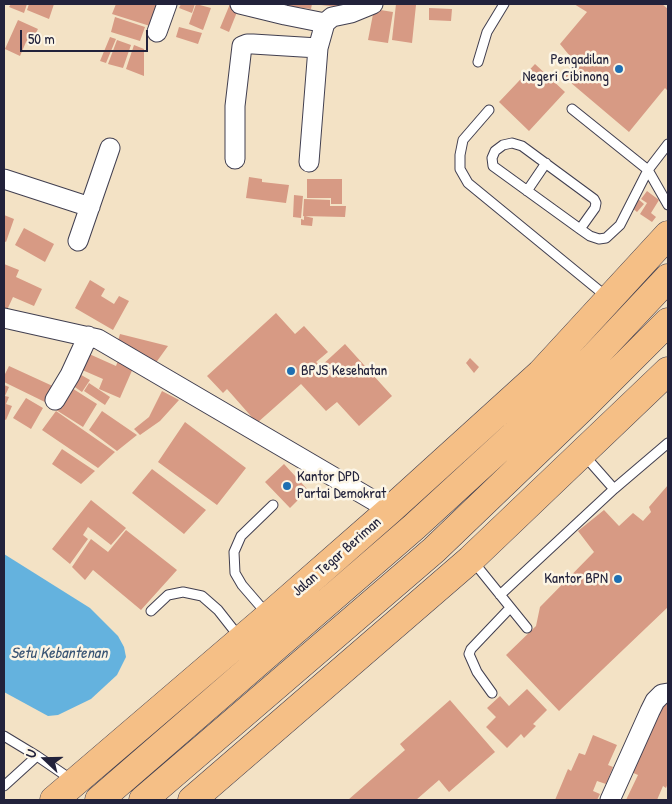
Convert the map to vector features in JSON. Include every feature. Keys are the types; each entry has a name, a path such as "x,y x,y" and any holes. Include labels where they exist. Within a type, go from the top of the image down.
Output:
{"main road":[{"name":"Jalan Tegar Beriman","path":"54,800 237,634 261,606 390,510 541,373 668,235"},
{"name":"Jalan Tegar Beriman","path":"99,800 414,527 560,392 668,278"},
{"path":"143,800 434,550 582,408 668,322"},
{"path":"198,798 471,559 667,376"}],"street":[{"path":"157,32 167,4"},
{"path":"240,4 325,23"},
{"path":"309,162 318,48 325,23 332,17 351,13 373,4"},
{"path":"235,159 235,106 242,46 253,44 318,48"},
{"path":"78,240 110,148"},
{"path":"4,179 90,207"},
{"path":"4,318 88,336 106,343 390,510"},
{"path":"55,400 70,375 88,336"},
{"path":"610,800 655,700 662,694 668,693"}],"lane":[{"path":"478,62 487,32 504,4"},
{"path":"489,110 463,140 460,169 468,183 610,299"},
{"path":"572,110 648,170 668,205"},
{"path":"580,230 595,208 596,203 594,199 522,146 512,143 503,145 496,151 492,158 494,166 580,230 599,239 606,238 620,224 648,170 668,144"},
{"path":"527,191 546,163"},
{"path":"500,595 614,488 668,443"},
{"path":"582,454 614,488"},
{"path":"261,606 242,585 235,573 234,552 241,536 273,505"},
{"path":"471,559 527,628"},
{"path":"151,611 168,595 182,592 202,596 218,610 237,634"},
{"path":"492,693 477,672 469,654 471,649 510,608"},
{"path":"4,736 76,782"},
{"path":"4,786 37,756"}],"water":[{"name":"Setu Kebantenan","path":"4,554 90,608 118,636 124,647 126,657 117,675 91,699 58,715 48,716 4,692"}],"building":[{"path":"11,4 27,4 24,13 9,7"},
{"path":"29,4 54,4 49,19 27,10"},
{"path":"116,4 158,4 150,26 112,14"},
{"path":"181,4 195,4 192,13 179,8"},
{"path":"196,4 211,8 203,30 189,24"},
{"path":"230,4 239,7 229,32 220,28"},
{"path":"288,4 312,4 311,9 288,6"},
{"path":"348,4 348,8 321,5"},
{"path":"396,4 416,5 412,43 392,40"},
{"name":"Pengadilan Negeri Cibinong","path":"574,4 662,4 668,9 668,91 665,88 629,132 564,77 574,61 560,44 587,12"},
{"path":"429,8 452,9 451,21 429,20"},
{"path":"374,9 393,12 388,43 368,40"},
{"path":"115,17 145,27 140,41 111,32"},
{"path":"18,20 38,29 30,44 26,42 20,56 5,49"},
{"path":"179,27 202,33 198,44 176,37"},
{"path":"110,37 116,39 106,63 100,61"},
{"path":"117,40 131,45 123,68 108,64"},
{"path":"134,45 144,49 144,76 126,69"},
{"path":"535,64 565,92 529,131 499,102"},
{"path":"249,177 262,179 262,182 289,185 286,203 246,198"},
{"path":"307,179 342,179 342,204 331,204 331,198 307,198"},
{"path":"647,191 659,200 651,213 656,217 652,222 640,214 647,203 641,199"},
{"path":"294,195 303,196 301,218 293,217"},
{"path":"637,198 644,204 637,212 631,207"},
{"path":"304,199 330,200 330,206 346,206 345,217 303,216"},
{"path":"4,215 14,219 6,242 4,241"},
{"path":"304,216 313,218 312,226 301,225 301,219 304,220"},
{"path":"24,228 54,244 45,262 15,245"},
{"path":"4,264 19,270 16,277 42,289 34,306 13,297 7,310 4,309"},
{"path":"90,280 105,289 101,296 114,304 119,296 129,301 113,330 75,308"},
{"name":"BPJS Kesehatan","path":"276,313 295,334 304,326 328,352 316,362 321,366 345,344 392,396 359,426 337,402 326,411 301,384 257,423 227,389 223,393 207,376"},
{"path":"120,334 168,346 155,364 117,344"},
{"path":"87,353 116,366 119,358 134,366 120,398 99,389 103,379 80,369"},
{"path":"470,358 479,367 474,373 466,363"},
{"path":"9,366 57,388 49,404 4,382 4,376"},
{"path":"76,372 90,380 82,392 69,383"},
{"path":"89,383 110,397 105,405 84,391"},
{"path":"4,385 9,387 5,396 9,397 6,404 12,406 6,420 4,419"},
{"path":"67,385 97,404 83,427 53,408"},
{"path":"162,391 179,400 160,421 140,435 134,429 149,417"},
{"path":"26,398 43,408 31,429 13,418"},
{"path":"56,411 115,452 98,468 42,430"},
{"path":"102,411 137,435 117,451 89,430"},
{"path":"185,422 246,468 217,505 158,462"},
{"path":"62,449 95,471 81,484 52,464"},
{"name":"Kantor DPD Partai Demokrat","path":"284,464 308,490 290,508 265,482"},
{"path":"152,469 206,510 184,534 132,493"},
{"name":"Kantor BPN","path":"668,485 668,607 559,711 506,655 536,626 540,607 594,552 578,531 604,510 619,526 633,513 643,521 651,512 649,507"},
{"path":"91,500 126,528 111,545 88,527 83,535 88,539 70,564 52,549"},
{"path":"126,530 177,570 141,610 93,570 85,580 72,567 91,539 108,552"},
{"path":"527,689 547,710 533,724 536,726 524,738 521,734 507,748 486,727 496,717 487,708 500,696 509,706"},
{"path":"662,699 668,702 668,783 666,788 663,786 657,800 626,800 638,775 629,771"},
{"path":"450,700 495,752 449,792 439,780 416,800 348,800 405,750 400,744"},
{"path":"593,735 617,745 608,765 613,767 606,784 597,781 593,791 600,794 597,800 555,800 568,769 571,771 579,753 585,755"}],"place":[{"name":"Pengadilan Negeri Cibinong","path":"619,69"},
{"name":"BPJS Kesehatan","path":"291,371"},
{"name":"Kantor DPD Partai Demokrat","path":"287,486"},
{"name":"Kantor BPN","path":"618,579"}]}
